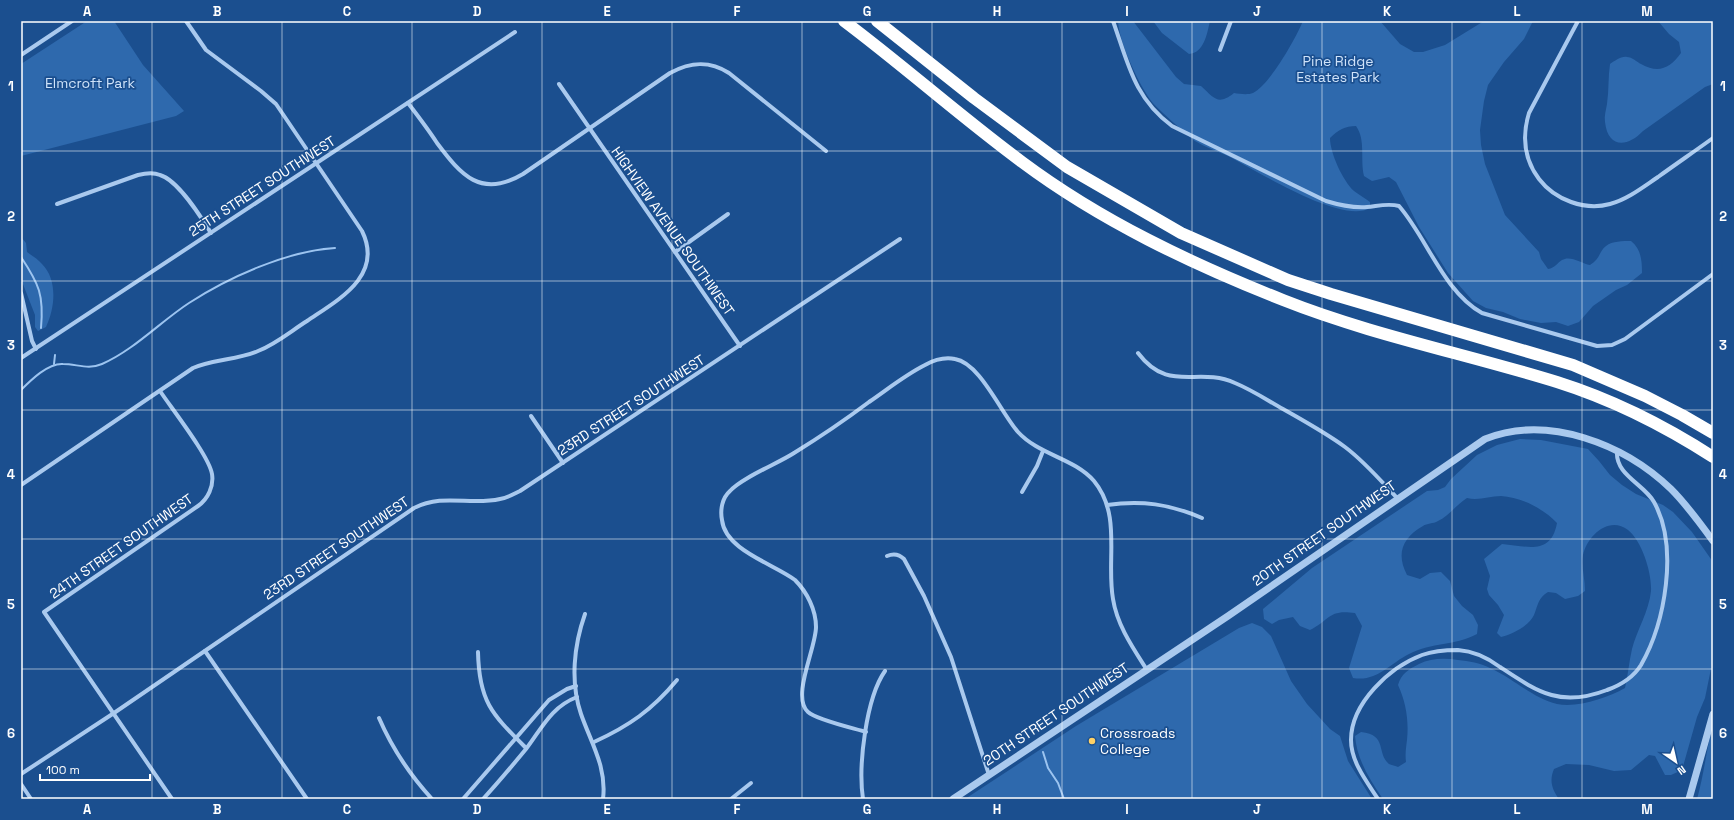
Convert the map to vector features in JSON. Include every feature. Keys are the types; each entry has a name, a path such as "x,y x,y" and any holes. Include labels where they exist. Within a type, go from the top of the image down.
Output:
{"highway":[{"path":"844,21 1023,164 1098,211 1176,254 1234,280 1327,316 1560,383 1634,413 1713,456"},
{"path":"877,21 974,98 1066,167 1180,233 1288,280 1573,365 1645,396 1713,433"}],"street":[{"path":"21,55 72,21"},
{"path":"21,485 198,366 252,354 269,346 348,293 359,281 366,263 367,249 365,236 276,104 206,50 186,21"},
{"path":"1113,21 1125,60 1136,86 1147,103 1163,120 1172,126 1326,201 1343,206 1356,207 1386,204 1399,206 1454,288 1468,304 1482,313 1597,346 1612,345 1625,339 1713,274"},
{"path":"1220,50 1231,21"},
{"path":"1578,21 1529,112 1525,129 1525,146 1529,162 1537,175 1552,192 1565,200 1585,205 1611,204 1637,191 1713,138"},
{"name":"25TH STREET SOUTHWEST","path":"21,358 316,165 515,32"},
{"path":"408,103 458,170 468,177 486,184 504,183 518,177 679,68 692,64 704,64 717,66 729,73 826,151"},
{"name":"HIGHVIEW AVENUE SOUTHWEST","path":"559,84 740,346"},
{"path":"56,204 138,175 148,173 159,174 175,185 211,233"},
{"path":"675,252 728,214"},
{"name":"23RD STREET SOUTHWEST","path":"21,774 114,713 414,508 440,500 500,499 520,491 900,239"},
{"path":"21,293 32,341 36,349"},
{"path":"1138,353 1151,368 1164,375 1224,379 1246,387 1325,433 1345,447 1380,479 1397,498"},
{"path":"866,732 817,717 807,712 804,708 801,691 816,634 816,621 812,607 803,589 795,580 736,544 727,536 721,520 722,507 726,494 735,486 793,454 905,377 925,365 943,359 957,359 970,366 1017,430 1028,441 1043,451 1083,471 1094,482 1107,505 1111,528 1113,602 1127,637 1147,670"},
{"name":"24TH STREET SOUTHWEST","path":"114,713 44,612 198,506 209,494 213,478 209,464 160,391"},
{"path":"531,416 563,463"},
{"name":"20TH STREET SOUTHWEST","path":"953,799 1228,616 1397,498 1485,439 1502,432 1539,429 1559,432 1617,450 1636,462 1671,489 1696,518 1713,541"},
{"path":"1378,799 1363,776 1355,759 1351,740 1354,722 1363,704 1376,687 1389,674 1405,662 1424,654 1460,650 1478,654 1543,694 1569,698 1588,696 1619,686 1634,675 1641,666 1660,618 1668,555 1661,518 1654,502 1620,467 1616,458 1617,450"},
{"path":"1022,492 1037,466 1043,451"},
{"path":"1107,505 1130,502 1156,503 1186,511 1202,518"},
{"path":"887,556 894,553 904,559 928,603 952,662 989,774"},
{"path":"585,614 576,645 577,697 582,715 594,742 602,767 604,786 603,799"},
{"path":"205,651 306,799"},
{"path":"478,652 480,682 487,702 499,721 526,748"},
{"path":"863,799 861,765 866,732 880,679 886,671"},
{"path":"594,742 638,718 660,699 677,680"},
{"path":"463,799 550,700 566,689 576,686"},
{"path":"483,799 526,748 546,719 562,704 577,697"},
{"path":"114,713 172,799"},
{"path":"1689,799 1713,714"},
{"path":"379,718 391,743 406,767 432,799"},
{"path":"731,799 751,783"},
{"path":"21,784 31,799"}],"green space":[{"name":"Elmcroft Park","path":"87,21 114,21 143,65 184,111 176,116 21,156 21,64"},
{"name":"Pine Ridge Estates Park","path":"1118,21 1133,21 1176,77 1184,84 1201,86 1213,97 1220,100 1229,97 1234,93 1251,94 1259,89 1274,72 1303,21 1380,21 1400,44 1414,52 1423,52 1445,45 1484,21 1533,21 1524,39 1504,62 1488,85 1484,101 1480,130 1481,145 1485,164 1505,215 1539,252 1541,259 1548,269 1552,268 1560,261 1568,258 1590,265 1596,260 1608,244 1631,241 1639,251 1642,264 1642,273 1627,285 1616,290 1593,306 1579,322 1568,326 1556,322 1541,323 1520,319 1503,312 1486,308 1473,301 1448,273 1419,227 1396,182 1389,177 1372,181 1364,176 1362,143 1356,126 1342,129 1330,138 1332,151 1346,181 1354,191 1370,202 1370,208 1357,211 1340,209 1320,203 1299,194 1228,156 1195,141 1160,110 1152,102 1136,74 1122,40"},
{"path":"1153,21 1210,21 1206,37 1201,47 1194,53 1189,54 1162,33"},
{"path":"1658,21 1713,21 1713,84 1705,87 1631,140 1620,143 1614,141 1607,131 1605,120 1610,64 1620,58 1629,57 1647,67 1659,69 1668,66 1681,53 1679,42 1669,34"},
{"path":"21,237 26,243 27,252 39,261 47,271 53,286 53,303 49,319 46,327 38,331 35,327 35,315 21,279"},
{"path":"1520,439 1541,440 1588,449 1610,475 1622,485 1636,494 1663,505 1673,512 1692,532 1713,562 1713,659 1705,698 1697,717 1682,770 1671,775 1665,775 1655,756 1649,755 1631,770 1614,771 1589,765 1566,764 1554,769 1552,785 1559,799 1383,799 1361,761 1355,736 1361,732 1375,737 1380,745 1385,760 1389,764 1398,767 1406,762 1408,733 1407,719 1405,705 1398,685 1406,672 1419,664 1433,660 1453,659 1486,666 1539,697 1557,704 1565,705 1574,705 1592,701 1625,688 1632,649 1648,606 1651,591 1648,567 1638,542 1628,530 1621,526 1606,526 1600,530 1589,541 1583,555 1582,564 1585,591 1578,596 1565,599 1556,593 1548,592 1540,599 1532,619 1528,623 1515,632 1501,637 1497,633 1504,615 1489,595 1487,589 1490,576 1484,559 1502,544 1529,547 1544,545 1554,533 1557,523 1546,513 1532,505 1509,497 1497,496 1476,499 1467,498 1442,519 1425,525 1416,531 1410,536 1403,547 1402,560 1407,575 1420,579 1430,573 1441,572 1450,581 1454,596 1462,606 1473,615 1478,625 1477,634 1469,638 1418,650 1402,658 1376,675 1361,679 1353,678 1349,668 1362,626 1355,613 1346,612 1334,614 1310,630 1300,626 1293,617 1279,620 1272,624 1264,619 1263,609 1312,568 1427,491 1438,490 1445,487 1451,479 1477,455 1497,445"},
{"path":"1252,623 1262,627 1271,636 1291,681 1307,704 1330,729 1340,736 1348,761 1372,799 965,799 1076,726 1239,628"},
{"path":"1713,726 1713,799 1697,799 1709,744"}],"waterway":[{"path":"21,390 40,373 57,364 92,367 114,358 136,344 189,303 240,275 298,254 335,248"},
{"path":"21,257 39,290 42,307 41,328"},
{"path":"54,364 55,355"},
{"path":"1043,752 1048,768 1058,783 1064,799"}],"place":[{"name":"Crossroads College","path":"1092,741"}]}
